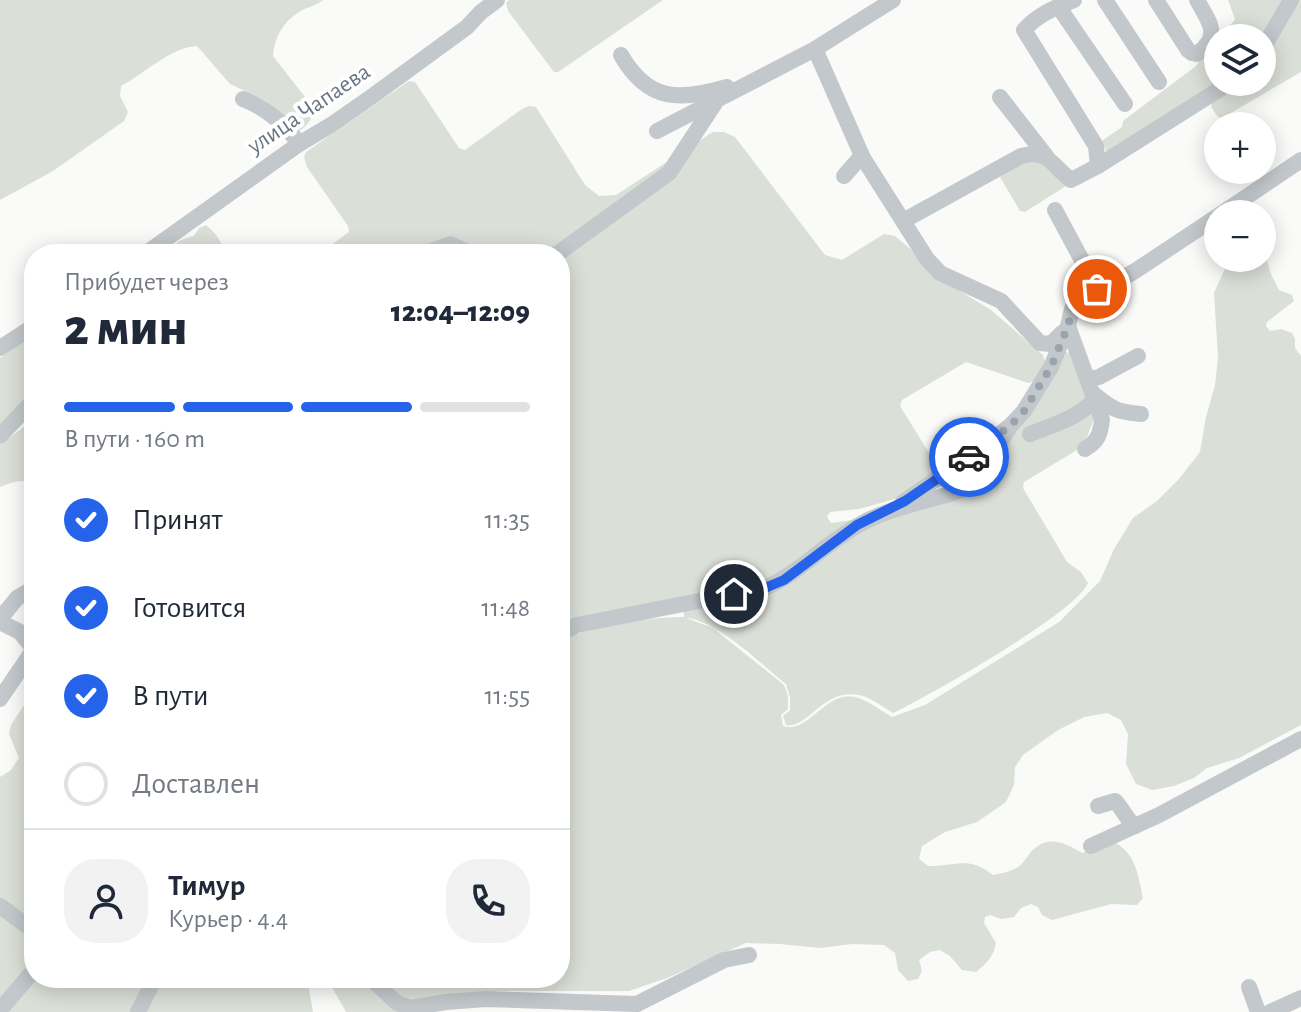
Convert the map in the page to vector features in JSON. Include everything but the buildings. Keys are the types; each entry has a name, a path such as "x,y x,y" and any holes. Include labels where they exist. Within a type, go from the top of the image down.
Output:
{"street":[{"name":"улица Чапаева","path":"159,244 299,144 397,79 467,27 497,0"},
{"path":"657,131 771,74 893,0"},
{"path":"1105,0 1159,82"},
{"path":"1156,0 1188,50 1197,54 1211,41 1212,34 1197,0"},
{"path":"1276,27 1291,0"},
{"path":"1098,166 1096,146 1024,30 1031,22 1066,3 1125,104"},
{"path":"815,49 863,158 917,246 940,273 1001,301 1040,343 1051,344 1068,326"},
{"path":"621,55 628,67 657,93 697,95 771,74"},
{"path":"1000,97 1046,156 1071,180 1209,96"},
{"path":"243,99 257,104 292,134 299,144"},
{"path":"570,245 669,173 717,100"},
{"path":"903,221 1021,156 1032,153 1046,156"},
{"path":"844,176 863,158"},
{"path":"1242,200 1301,160"},
{"path":"1055,210 1099,292"},
{"path":"570,629 765,588 784,580 857,525 929,485 1011,425 1024,411 1051,367 1072,309 1204,225"},
{"path":"1068,326 1102,420 1100,435 1085,449"},
{"path":"0,348 24,332"},
{"path":"1030,434 1090,405 1099,377 1138,356"},
{"path":"1092,391 1111,409 1141,414"},
{"path":"0,436 24,411"},
{"path":"24,594 0,620 24,636"},
{"path":"0,699 24,666"},
{"path":"1091,846 1233,777 1301,739"},
{"path":"1098,806 1115,801 1135,826"},
{"path":"0,906 24,924"},
{"path":"381,988 397,1003 410,1008 486,999 635,1008 724,960 749,955"},
{"path":"0,1010 24,982"},
{"path":"1249,987 1258,1012"},
{"path":"138,1012 150,988"},
{"path":"1270,1012 1301,998"}],"shaded area":[{"path":"0,0 323,0 288,21 277,37 273,56 312,106 312,117 301,130 294,129 266,101 230,84 197,46 187,48 168,56 121,86 120,96 128,112 124,121 53,171 0,200"},
{"path":"509,0 663,0 554,72 508,11 506,3"},
{"path":"1228,0 1282,0 1269,24 1231,24 1235,19"},
{"path":"1297,0 1301,0 1301,72 1276,87 1276,34"},
{"path":"1204,56 1204,91 1107,152 1103,140 1122,127 1123,121 1196,66"},
{"path":"409,81 415,82 459,148 465,150 522,109 536,107 585,185 599,196 616,195 713,132 724,132 735,137 825,255 842,260 884,234 895,236 960,291 991,310 1043,355 1045,361 1035,381 1028,383 966,362 902,400 900,406 936,464 935,474 902,497 859,509 830,512 827,517 831,523 853,520 782,578 570,627 570,244 333,244 349,232 348,226 307,167 306,152"},
{"path":"1221,96 1260,96 1232,112 1214,112 1212,103"},
{"path":"1027,158 1045,160 1066,186 1025,212 1020,211 1000,177"},
{"path":"206,225 221,244 176,244 194,236 199,228"},
{"path":"1224,272 1270,272 1279,290 1292,295 1294,301 1266,326 1270,331 1281,329 1292,333 1295,348 1301,356 1301,725 1239,758 1207,768 1194,778 1152,790 1136,784 1126,764 1128,734 1121,720 1107,713 1084,717 1058,730 1023,755 1015,767 1014,785 1006,802 977,822 945,832 922,846 919,859 928,866 976,865 993,875 1018,867 1043,843 1062,843 1082,853 1116,843 1136,867 1143,898 1137,905 1111,904 1052,920 1031,904 1021,908 1014,917 1001,919 990,915 985,917 984,923 996,943 995,948 976,972 962,970 940,950 930,952 919,960 922,971 918,979 908,981 898,970 895,953 884,945 852,944 820,948 746,943 629,991 486,991 413,1002 401,998 391,988 570,988 570,637 620,623 684,617 684,611 765,592 860,529 963,493 1065,352 1070,353 1094,419 1087,437 1077,450 1024,482 1023,488 1067,562 1081,572 1088,583 1078,597 1030,633 893,713 868,698 846,694 826,702 802,721 786,725 783,716 790,710 790,697 786,684 725,634 711,626 686,618 713,628 784,685 788,709 781,715 783,726 793,727 801,724 836,699 846,697 862,699 892,717 925,705 1059,622 1100,581 1114,549 1133,518 1157,501 1200,452 1218,357 1214,293"},
{"path":"24,341 24,403 0,428 0,358"},
{"path":"24,427 24,482 0,487 0,445"},
{"path":"24,705 24,988 309,988 313,1012 0,1012 0,777 11,770 19,758 9,734"},
{"path":"373,988 398,1012 346,1012 333,989"}],"way so far":[{"path":"969,457 1024,411 1051,367 1072,309 1099,292 1097,289"}],"route":[{"path":"734,594 765,588 784,580 857,525 905,501 969,457"}]}
